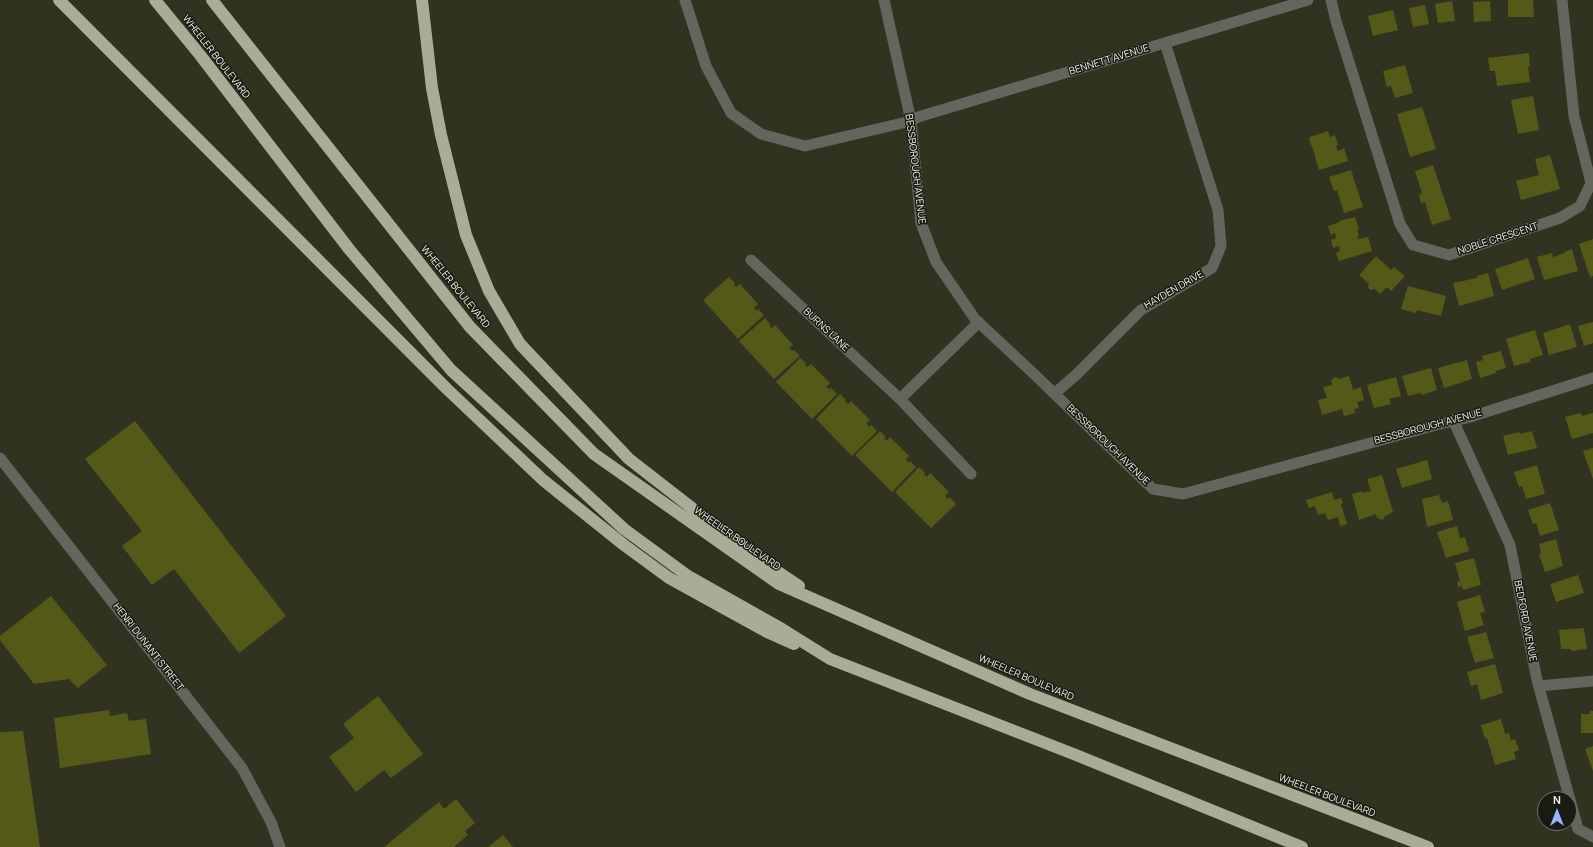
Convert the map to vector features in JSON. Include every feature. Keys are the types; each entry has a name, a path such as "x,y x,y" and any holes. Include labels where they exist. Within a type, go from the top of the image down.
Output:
{"highway":[{"path":"59,0 447,390 543,480 624,545 669,578 767,632 830,659"},
{"name":"WHEELER BOULEVARD","path":"155,0 200,55 349,249 451,370 624,529 688,576 830,659 1076,755 1302,847"},
{"name":"WHEELER BOULEVARD","path":"212,0 470,327 594,454 779,584 1030,694 1428,847"},
{"path":"422,0 425,40 435,103 441,135 466,235 489,291 520,344 629,459 751,554 830,606"}],"street":[{"name":"BENNETT AVENUE","path":"686,0 706,66 731,113 761,134 805,146 911,121 918,117 1308,0"},
{"name":"BESSBOROUGH AVENUE","path":"884,0 911,121 921,223 936,262 978,322 1153,489 1183,494 1453,420 1467,418 1593,378"},
{"name":"NOBLE CRESCENT","path":"1331,0 1338,29 1400,224 1413,245 1449,254 1560,218 1580,206 1591,184 1574,116 1562,0"},
{"name":"HAYDEN DRIVE","path":"1055,394 1141,310 1212,268 1221,246 1218,210 1164,43"},
{"name":"BURNS LANE","path":"751,260 900,400 971,474"},
{"path":"900,400 978,322"},
{"name":"BEDFORD AVENUE","path":"1453,420 1510,545 1539,686 1578,829 1593,837"},
{"name":"HENRI DUNANT STREET","path":"0,458 242,768 270,822 280,847"},
{"path":"1539,686 1593,681"}],"building":[{"path":"1508,0 1533,0 1534,17 1508,17"},
{"path":"1452,1 1455,21 1438,23 1435,4"},
{"path":"1490,1 1491,21 1474,22 1473,2"},
{"path":"1425,5 1429,24 1413,27 1409,8"},
{"path":"1393,10 1398,30 1373,36 1368,16"},
{"path":"1529,53 1530,66 1528,67 1530,82 1497,86 1495,71 1490,71 1488,58"},
{"path":"1405,65 1413,93 1395,98 1391,86 1387,87 1383,71"},
{"path":"1533,96 1539,130 1518,134 1511,100"},
{"path":"1422,107 1436,149 1410,157 1397,114"},
{"path":"1328,131 1330,137 1335,135 1338,151 1344,148 1348,161 1319,170 1309,139 1310,137"},
{"path":"1550,155 1560,189 1521,200 1516,181 1539,175 1535,159"},
{"path":"1433,165 1451,219 1432,225 1425,202 1421,203 1419,195 1422,193 1415,171"},
{"path":"1351,170 1363,207 1344,213 1337,190 1334,191 1329,177"},
{"path":"1355,217 1359,229 1357,229 1359,236 1357,237 1358,239 1368,237 1372,251 1339,261 1336,253 1340,251 1339,246 1333,248 1331,240 1336,238 1335,233 1331,235 1328,226 1340,222 1339,221"},
{"path":"1593,239 1593,276 1590,277 1579,244"},
{"path":"1572,249 1578,271 1544,280 1537,257 1552,253 1553,257"},
{"path":"1376,256 1391,270 1394,267 1405,276 1391,291 1387,287 1380,294 1375,289 1370,290 1368,287 1369,284 1359,275"},
{"path":"1528,258 1535,279 1502,290 1495,269"},
{"path":"1488,273 1494,296 1459,306 1453,283 1477,278 1477,276"},
{"path":"729,277 735,283 734,284 736,287 740,284 758,304 754,308 757,311 758,309 764,315 738,339 703,300"},
{"path":"1408,286 1446,296 1441,316 1417,310 1416,313 1401,309"},
{"path":"765,318 772,328 775,325 793,345 789,348 792,351 794,350 800,356 774,379 739,341"},
{"path":"1593,322 1593,343 1584,346 1578,326"},
{"path":"1570,324 1577,347 1549,355 1543,333"},
{"path":"1535,330 1543,355 1530,359 1530,362 1514,366 1506,339"},
{"path":"1501,351 1506,368 1480,378 1476,362 1483,360 1482,356"},
{"path":"800,358 806,363 805,365 807,367 811,364 830,383 826,387 829,389 831,388 837,394 812,419 776,382"},
{"path":"1467,360 1472,379 1444,388 1438,368"},
{"path":"1431,368 1437,390 1422,395 1421,393 1408,396 1402,376"},
{"path":"1349,376 1353,390 1361,387 1364,400 1357,402 1359,408 1354,409 1355,413 1344,416 1342,409 1322,415 1318,400 1327,398 1323,387 1332,385 1331,381 1333,378 1336,377 1339,379"},
{"path":"1396,377 1401,396 1389,399 1391,404 1374,408 1367,385"},
{"path":"840,394 848,404 851,401 870,420 866,423 869,427 871,425 877,431 852,456 816,419"},
{"path":"1581,413 1582,416 1593,413 1593,433 1572,439 1565,417"},
{"path":"135,421 286,616 239,653 174,569 152,585 122,546 142,531 85,459"},
{"path":"880,431 886,437 884,438 887,441 890,437 909,456 906,460 909,463 910,461 916,467 892,492 855,455"},
{"path":"1532,431 1537,448 1508,455 1503,436 1519,432 1520,434"},
{"path":"1593,448 1593,479 1583,451"},
{"path":"1427,460 1432,479 1402,488 1396,469"},
{"path":"1537,465 1545,494 1526,499 1522,486 1519,487 1514,472"},
{"path":"919,467 927,477 930,473 949,492 945,496 948,499 950,497 956,504 931,528 895,492"},
{"path":"1382,475 1393,512 1385,516 1383,520 1377,518 1376,514 1359,520 1352,494 1362,491 1362,493 1371,491 1367,479"},
{"path":"1332,492 1334,500 1341,498 1343,503 1341,504 1347,524 1340,526 1338,517 1328,520 1325,513 1318,515 1315,506 1309,508 1306,500"},
{"path":"1439,495 1442,503 1448,501 1453,520 1427,527 1422,499"},
{"path":"1550,503 1559,530 1540,536 1536,523 1533,524 1528,510"},
{"path":"1457,526 1460,538 1465,537 1469,551 1446,558 1437,532"},
{"path":"1556,539 1563,566 1545,572 1539,554 1541,553 1539,544"},
{"path":"1474,558 1481,585 1463,590 1462,586 1458,587 1457,582 1460,581 1455,563"},
{"path":"1578,575 1584,593 1556,602 1550,584"},
{"path":"1480,595 1485,612 1480,613 1484,625 1465,631 1457,602"},
{"path":"51,596 107,665 78,688 69,679 34,684 0,640 0,636"},
{"path":"1584,628 1587,649 1571,651 1571,649 1561,649 1559,630"},
{"path":"1486,632 1494,658 1475,663 1467,637"},
{"path":"1495,664 1503,693 1481,700 1477,684 1471,686 1467,672"},
{"path":"378,696 423,754 391,778 384,770 356,792 329,757 354,738 343,724"},
{"path":"109,710 110,716 127,713 129,721 146,719 151,754 60,768 54,718"},
{"path":"1590,711 1593,711 1593,733 1581,733 1581,714 1590,714"},
{"path":"1501,719 1505,734 1509,733 1511,740 1515,739 1519,750 1514,752 1516,759 1495,765 1487,738 1485,739 1481,725"},
{"path":"23,731 40,847 0,847 0,732"},
{"path":"1593,746 1593,771 1585,749"},
{"path":"456,799 475,823 465,831 468,835 454,847 384,847 439,802 444,809"},
{"path":"503,835 513,847 488,847"}]}
